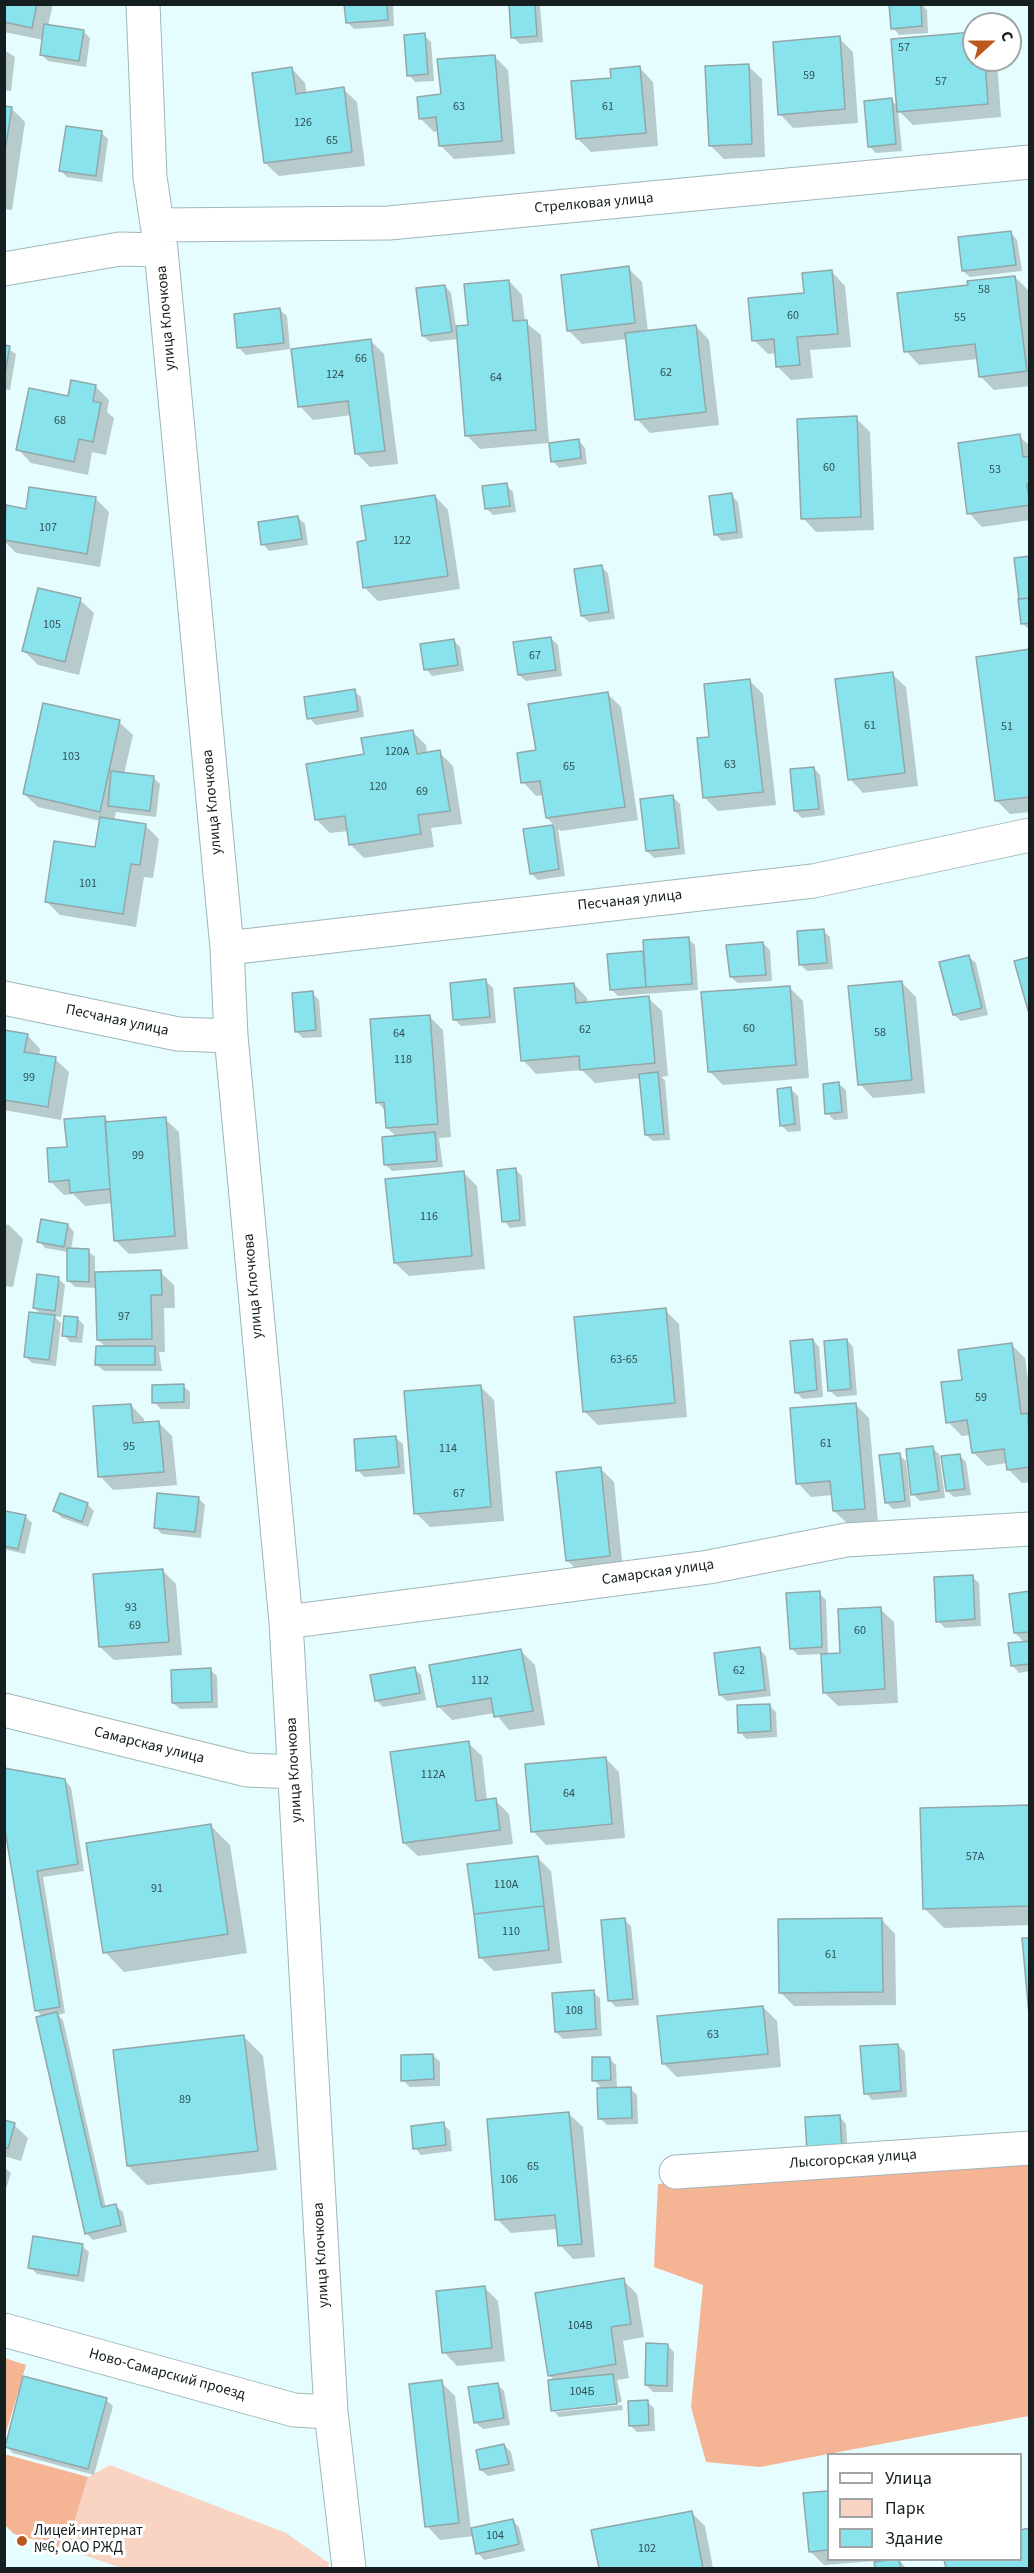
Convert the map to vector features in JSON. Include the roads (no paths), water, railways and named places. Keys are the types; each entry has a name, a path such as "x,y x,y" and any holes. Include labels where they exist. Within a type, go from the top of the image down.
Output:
{"street":[{"name":"улица Клочкова","path":"144,4 150,177 159,238 227,948 231,1036 286,1622 331,2412 349,2568"},
{"name":"Стрелковая улица","path":"4,269 120,249 159,238 388,223 1029,162"},
{"name":"Песчаная улица","path":"227,948 813,881 1029,834"},
{"name":"Песчаная улица","path":"4,998 178,1034 231,1036"},
{"name":"Самарская улица","path":"286,1622 709,1568 846,1540 1029,1529"},
{"name":"Самарская улица","path":"4,1710 247,1770 296,1772"},
{"name":"Лысогорская улица","path":"676,2172 1029,2148"},
{"name":"Ново-Самарский проезд","path":"4,2330 294,2410 331,2412"}],"place":[{"name":"Лицей-интернат №6, ОАО РЖД","path":"22,2541"}]}
